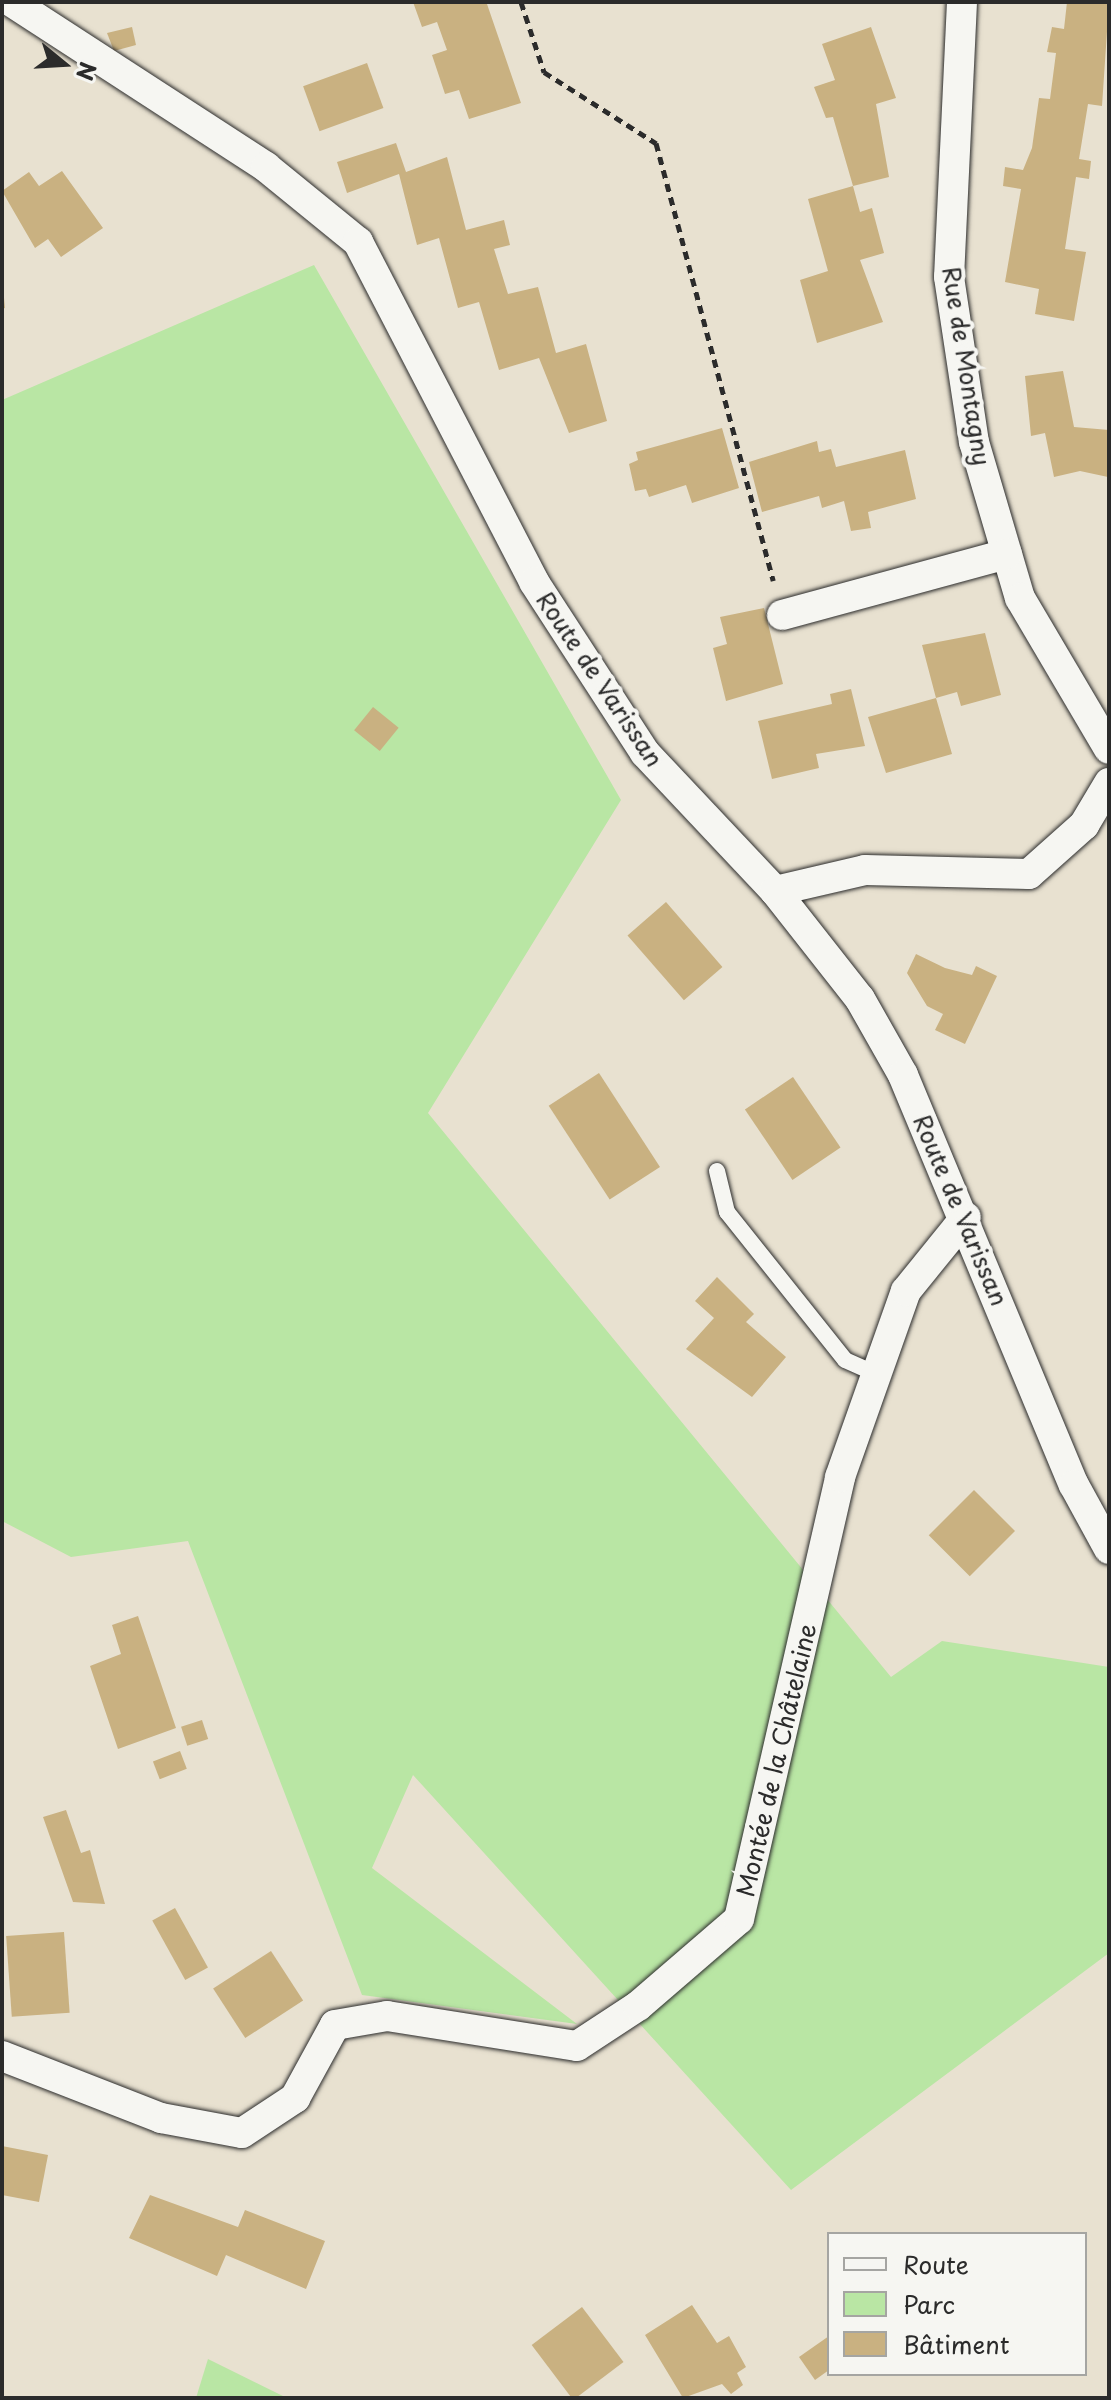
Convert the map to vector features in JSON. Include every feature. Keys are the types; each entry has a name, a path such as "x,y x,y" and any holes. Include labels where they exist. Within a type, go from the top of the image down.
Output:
{"street":[{"name":"Route de Varissan","path":"12,2 266,167 358,242 534,582 645,753 775,891 867,1012 966,1217 1074,1485 1109,1549"},
{"name":"Rue de Montagny","path":"962,2 949,277 974,442 1020,598 1109,749"},
{"path":"782,615 1007,554"},
{"path":"775,891 865,870 1029,874 1084,825 1109,783"},
{"name":"Montée de la Châtelaine","path":"2,2056 161,2118 242,2133 295,2098 335,2025 387,2016 577,2046 638,2006 739,1919 840,1477 906,1291 966,1217"}],"lane":[{"path":"717,1171 727,1212 845,1360 877,1374"}],"path":[{"path":"521,2 544,72 656,143 782,615"}],"green space":[{"path":"314,265 621,800 428,1113 891,1677 942,1641 1109,1667 1109,1953 791,2190 413,1775 372,1868 577,2024 362,1995 188,1541 71,1557 2,1521 2,400"},
{"path":"208,2359 287,2398 196,2398"}],"building":[{"path":"413,2 487,4 521,103 469,119 459,90 445,94 432,55 447,50 437,22 422,27"},
{"path":"1067,2 1109,2 1102,106 1088,104 1079,159 1091,161 1089,179 1076,177 1065,249 1086,252 1074,321 1035,314 1039,289 1005,282 1021,189 1003,186 1005,167 1023,170 1032,148 1039,98 1050,99 1056,53 1047,52 1052,27 1064,29"},
{"path":"132,27 136,45 114,51 107,33"},
{"path":"871,27 896,98 876,104 889,177 853,186 833,117 826,118 814,87 835,80 822,44"},
{"path":"367,63 383,108 320,131 303,86"},
{"path":"396,143 406,172 447,157 466,230 504,220 510,245 494,249 508,294 538,287 556,353 586,344 607,421 569,433 539,358 499,370 479,302 458,308 439,238 417,245 399,174 347,193 337,162"},
{"path":"62,171 103,228 61,257 48,239 35,248 2,191 29,172 39,186"},
{"path":"853,186 860,212 872,208 884,253 860,260 883,322 817,343 800,280 828,271 808,199"},
{"path":"2,278 5,308 2,309"},
{"path":"1063,371 1074,427 1109,430 1108,477 1080,471 1054,477 1045,433 1031,436 1025,376"},
{"path":"722,428 739,488 692,503 686,485 649,497 646,489 635,491 629,464 638,460 636,452"},
{"path":"817,441 819,452 831,449 836,467 905,450 916,499 868,512 871,528 851,531 844,501 822,508 819,496 762,512 749,462"},
{"path":"764,608 783,684 726,701 713,648 727,644 720,617"},
{"path":"985,633 1001,695 961,706 957,692 936,698 922,645"},
{"path":"851,689 865,746 816,754 819,768 772,779 758,721 832,704 830,694"},
{"path":"936,698 952,754 886,773 868,717"},
{"path":"373,707 399,728 380,751 354,730"},
{"path":"666,902 722,967 684,1000 628,935"},
{"path":"916,954 945,968 972,975 976,966 997,976 965,1044 935,1030 943,1014 927,1006 907,973"},
{"path":"599,1073 660,1167 610,1200 549,1106"},
{"path":"793,1077 841,1147 792,1180 745,1109"},
{"path":"717,1277 754,1314 746,1322 786,1357 752,1397 686,1349 714,1318 695,1301"},
{"path":"974,1490 1015,1531 970,1576 929,1535"},
{"path":"138,1616 176,1728 118,1749 90,1666 121,1654 112,1625"},
{"path":"202,1720 208,1739 187,1746 181,1727"},
{"path":"180,1751 187,1769 160,1779 153,1761"},
{"path":"66,1810 81,1853 90,1850 105,1904 73,1902 43,1817"},
{"path":"175,1908 208,1967 185,1980 152,1921"},
{"path":"64,1932 70,2013 12,2017 6,1936"},
{"path":"271,1951 303,2000 245,2038 213,1989"},
{"path":"2,2146 48,2155 39,2202 2,2195"},
{"path":"150,2195 238,2227 245,2210 325,2241 306,2289 226,2255 217,2276 129,2238"},
{"path":"692,2305 717,2343 729,2336 746,2367 737,2373 743,2385 731,2394 722,2384 683,2398 645,2335"},
{"path":"582,2307 624,2362 572,2398 532,2345"},
{"path":"827,2337 827,2371 815,2380 799,2357"}]}
